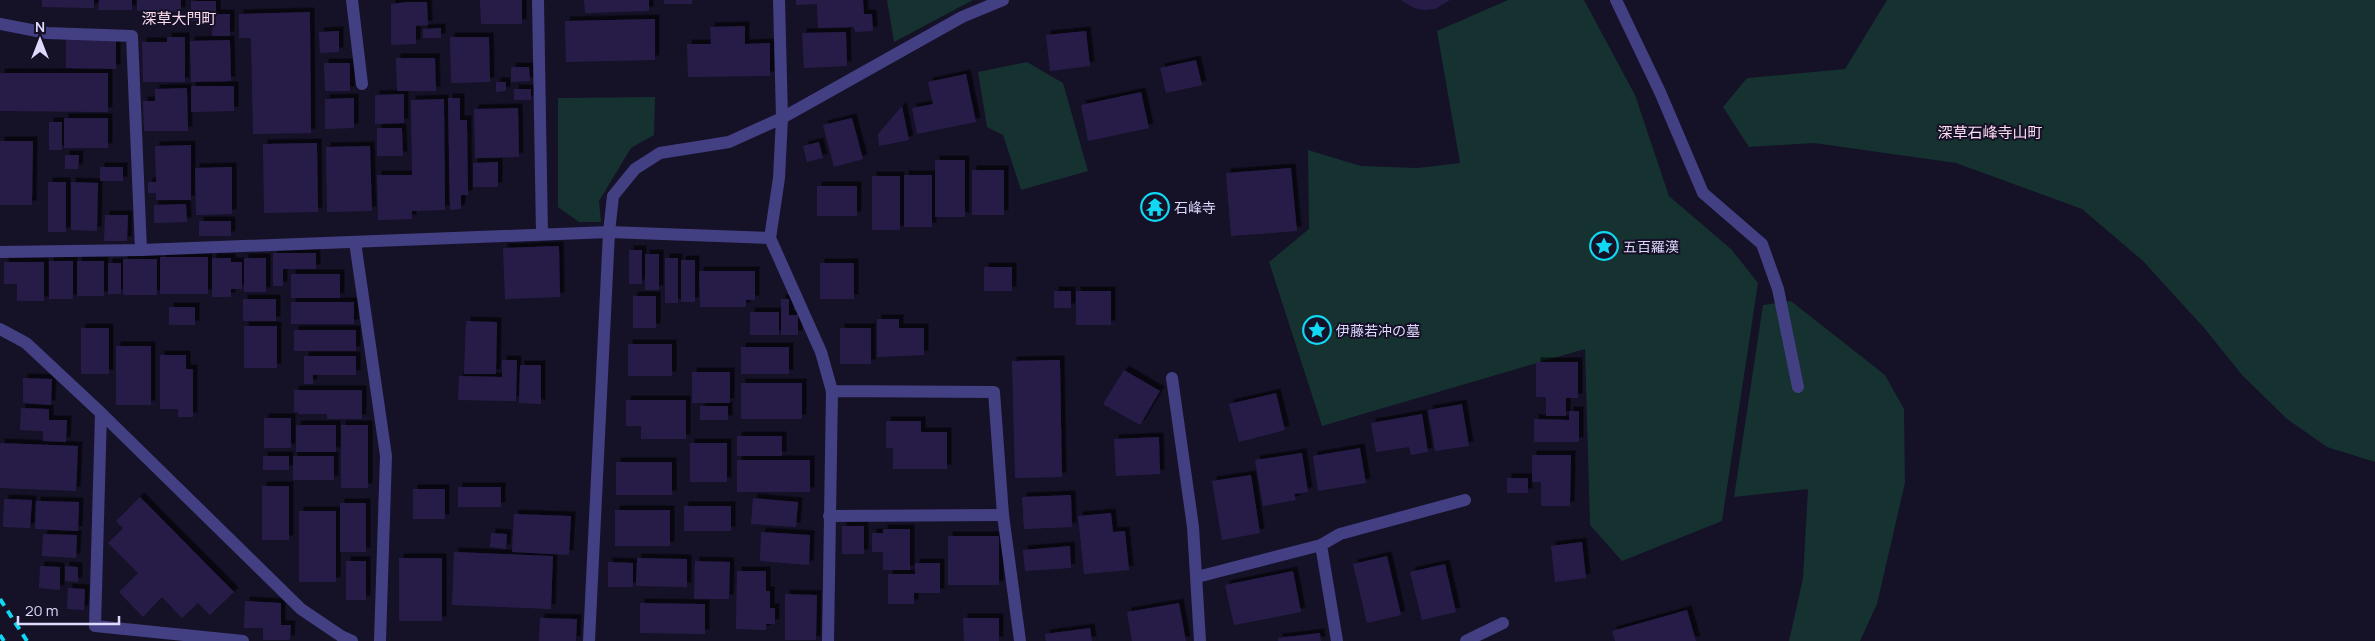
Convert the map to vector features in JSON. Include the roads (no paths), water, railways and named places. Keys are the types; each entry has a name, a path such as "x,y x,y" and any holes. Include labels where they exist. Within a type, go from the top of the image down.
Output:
{"street":[{"path":"352,0 362,84"},
{"path":"538,0 542,234"},
{"path":"779,0 782,118 779,178 770,238 821,352 832,391 828,641"},
{"path":"589,641 609,232 613,196 634,169 660,153 728,142 782,118 962,16 1003,0"},
{"path":"1616,0 1660,92 1704,193 1762,244 1778,289 1798,387"},
{"path":"0,24 47,33 132,36 142,250"},
{"path":"0,252 142,250 609,232 770,238"},
{"path":"355,242 386,456 380,641"},
{"path":"0,329 26,343 101,413 301,609 342,639"},
{"path":"1172,378 1193,527 1198,577 1200,641"},
{"path":"832,391 994,392 1003,515 1020,641"},
{"path":"101,413 95,626 243,641"},
{"path":"1198,577 1321,545 1340,534 1465,500"},
{"path":"829,516 1003,515"},
{"path":"1321,545 1337,641"},
{"path":"1466,641 1504,623"}],"railway":[{"path":"0,599 27,641"},
{"path":"0,635 4,641"}],"place":[{"name":"石峰寺","path":"1155,207"},
{"name":"五百羅漢","path":"1604,246"},
{"name":"伊藤若冲の墓","path":"1317,330"}],"district":[{"name":"深草大門町","path":"179,18"},
{"name":"深草石峰寺山町","path":"1990,132"}]}
